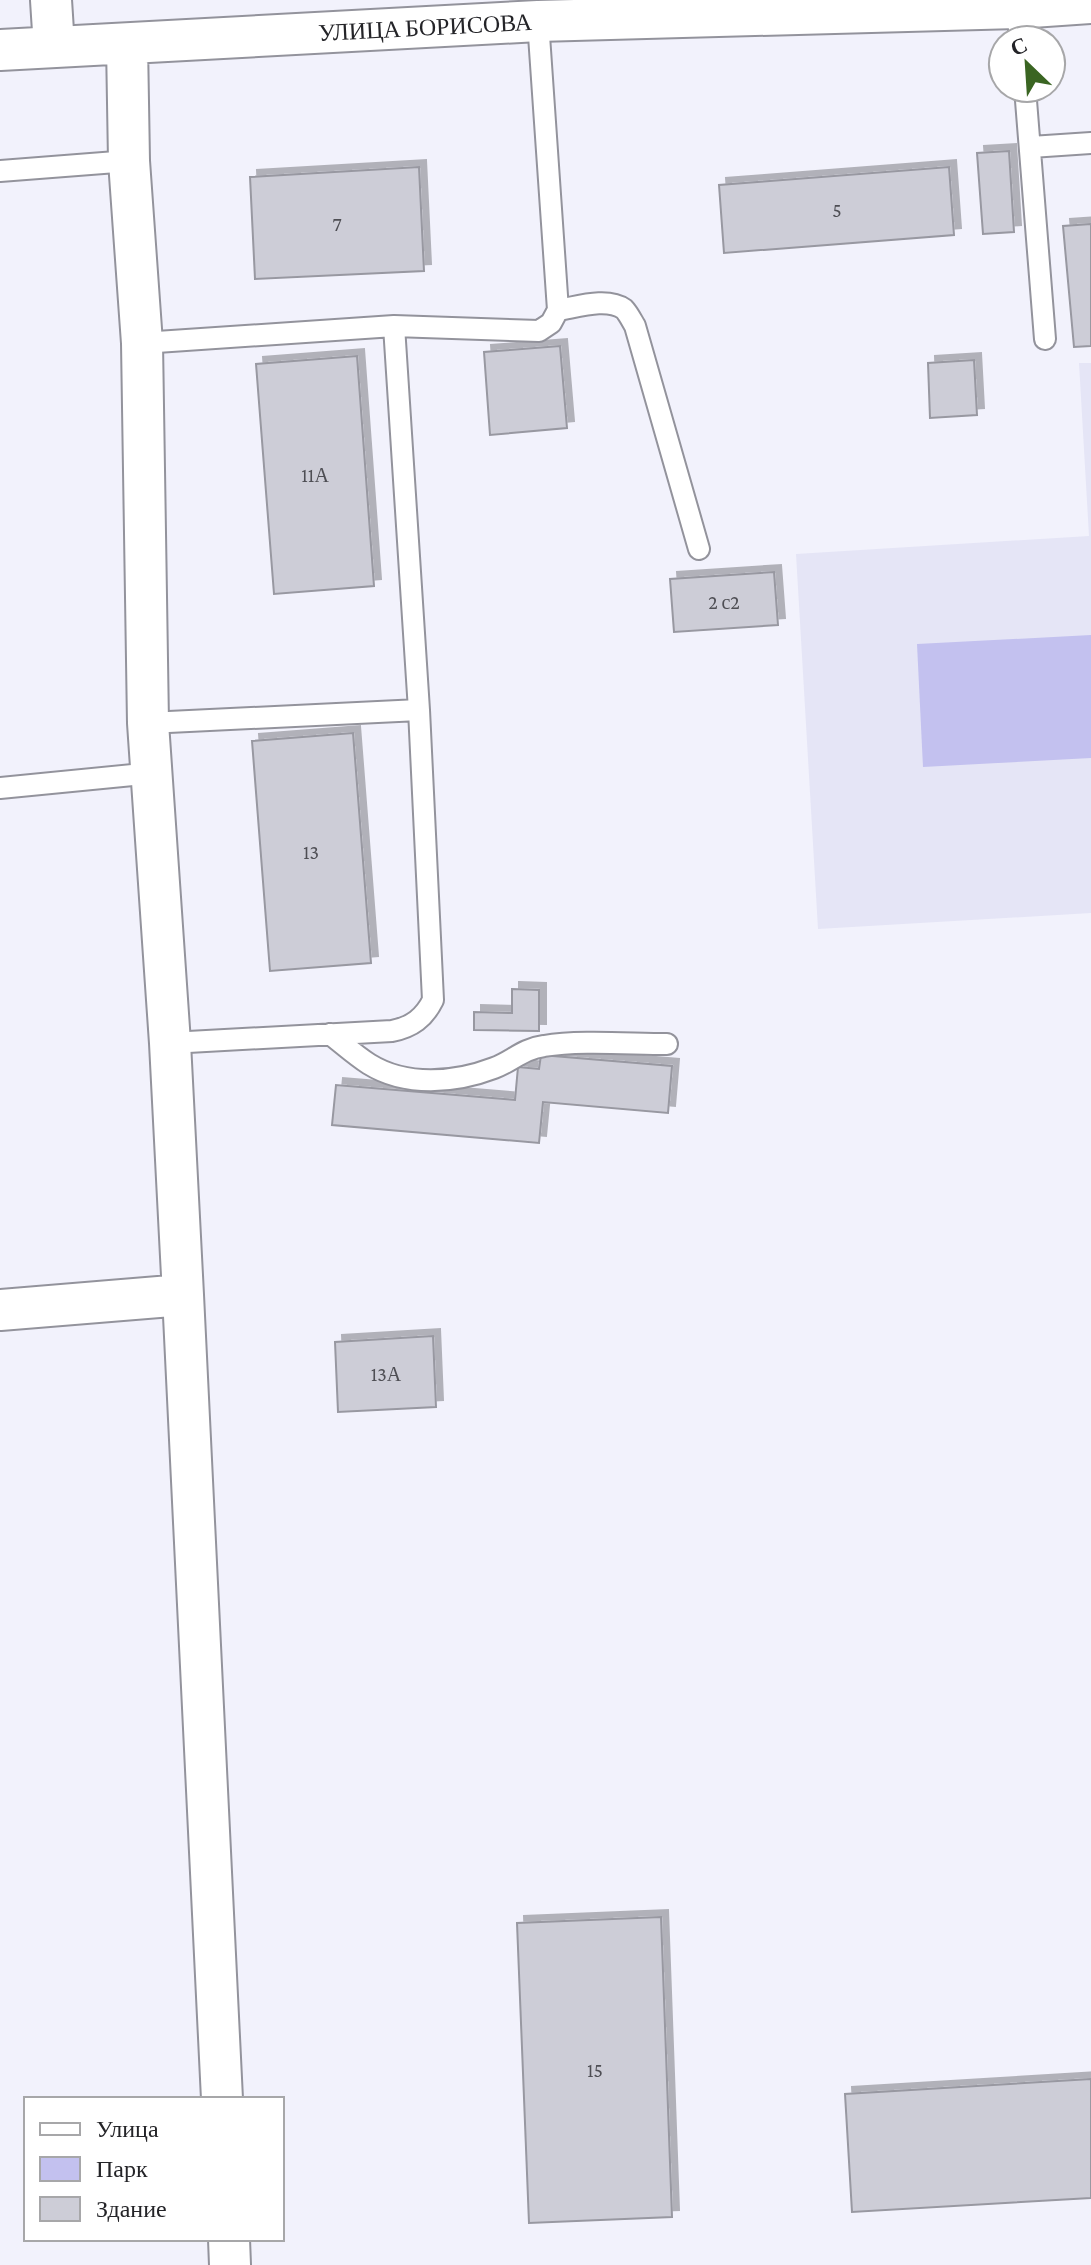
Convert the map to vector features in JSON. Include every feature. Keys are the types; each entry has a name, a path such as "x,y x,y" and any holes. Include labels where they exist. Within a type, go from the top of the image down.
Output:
{"street":[{"path":"51,0 54,47"},
{"name":"УЛИЦА БОРИСОВА","path":"0,50 726,8 1018,24 1091,3"},
{"path":"127,44 129,161 142,343 148,723 170,1043 222,2097"},
{"path":"0,1310 183,1295"},
{"path":"229,2241 230,2265"}],"lane":[{"path":"142,343 394,326 539,331 551,323 558,310 538,21"},
{"path":"1027,104 1045,339"},
{"path":"1031,147 1091,143"},
{"path":"0,171 129,161"},
{"path":"558,310 608,304 624,310 635,326 699,549"},
{"path":"170,1043 406,1028 428,1011 433,1000 419,710 394,326"},
{"path":"148,723 419,710"},
{"path":"0,788 153,773"},
{"path":"330,1034 371,1066 411,1079 437,1080 465,1077 498,1067 521,1051 546,1046 667,1044"}],"shaded area":[{"path":"1079,363 1091,363 1091,913 818,929 796,554 1089,536"}],"green space":[{"path":"1091,635 1091,758 923,767 917,644"}],"building":[{"path":"1009,151 1014,232 983,234 977,153"},
{"path":"419,167 424,271 255,279 250,177"},
{"path":"949,167 954,235 724,253 719,185"},
{"path":"1091,224 1091,346 1074,347 1063,226"},
{"path":"560,346 567,428 490,435 484,352"},
{"path":"357,356 374,586 274,594 256,364"},
{"path":"974,360 977,415 930,418 928,363"},
{"path":"774,572 778,625 674,632 670,579"},
{"path":"353,733 371,963 270,971 252,741"},
{"path":"512,989 539,990 539,1031 474,1030 474,1012 512,1013"},
{"path":"541,1055 672,1066 668,1113 543,1102 539,1143 332,1125 336,1085 515,1100 518,1067 539,1069"},
{"path":"433,1336 436,1407 338,1412 335,1342"},
{"path":"661,1917 672,2217 529,2223 517,1923"},
{"path":"1091,2079 1091,2198 852,2212 845,2094"}]}
